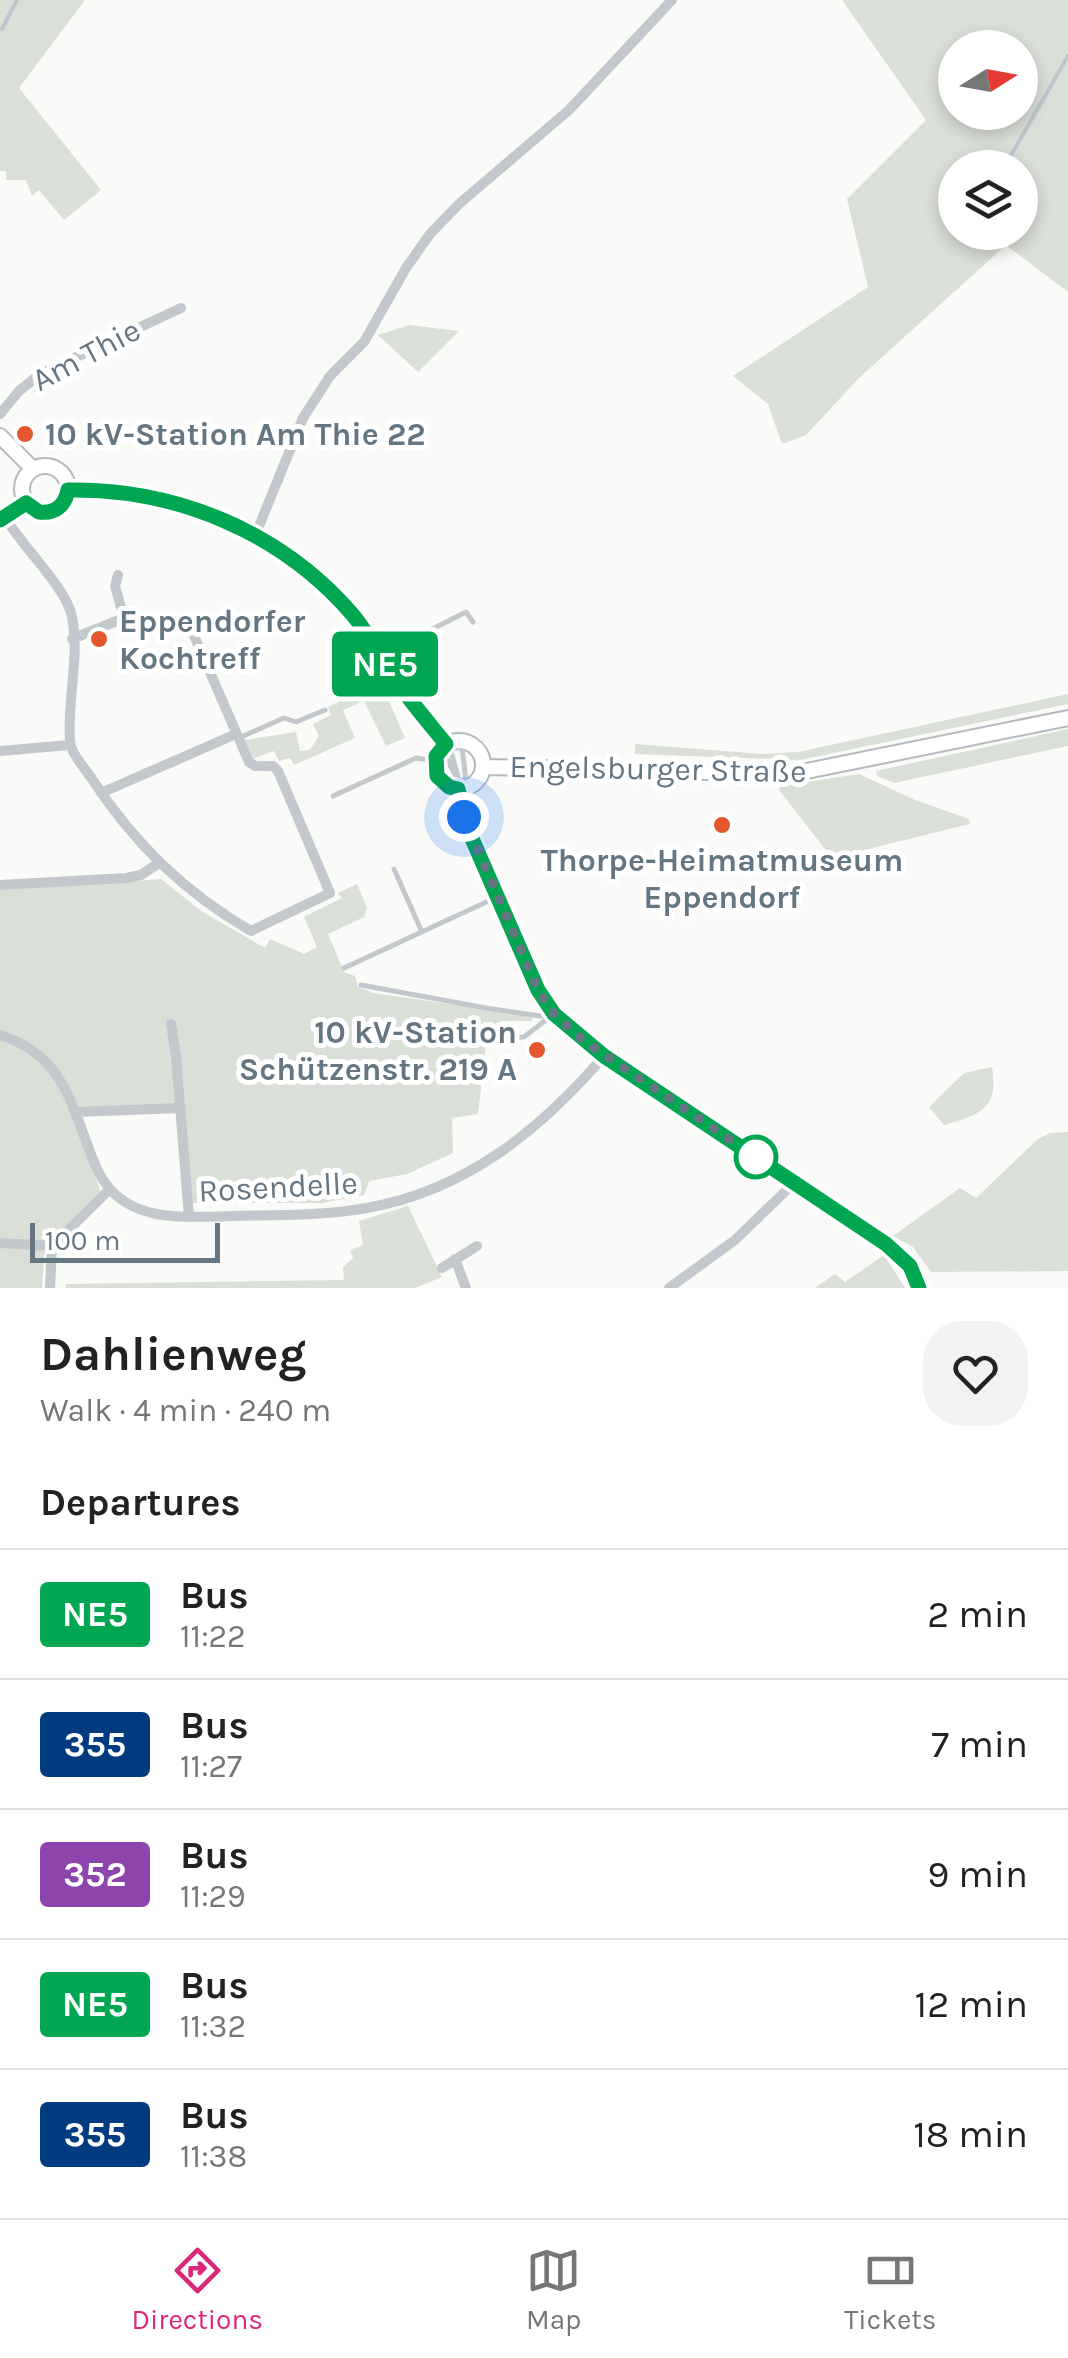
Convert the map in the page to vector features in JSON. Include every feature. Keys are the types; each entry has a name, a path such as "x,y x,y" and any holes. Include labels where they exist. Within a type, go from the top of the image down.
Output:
{"street":[{"path":"255,536 303,418 330,376 364,342 430,234 459,204 569,110 672,0"},
{"name":"Am Thie","path":"0,414 40,374 181,308"},
{"path":"0,436 33,469"},
{"path":"45,466 57,469 66,478 68,490 62,506 51,512 39,512 26,503 21,486 33,469 45,466"},
{"path":"68,490 128,492 168,500 205,512 255,536 334,594 448,747"},
{"path":"26,503 2,518 64,593 72,618 69,744 101,793 159,864 203,901 250,931 330,893 278,771 273,766 254,766 249,762 192,631"},
{"path":"72,639 124,618 115,586 118,575"},
{"name":"Engelsburger Straße","path":"483,767 792,774 1068,718"},
{"path":"101,793 237,736"},
{"path":"460,740 480,752 483,767 478,780 458,785 442,783 435,761 448,747 460,740"},
{"path":"0,750 69,744"},
{"path":"458,785 470,834 538,990 554,1014 604,1056 886,1244 910,1266 920,1288"},
{"path":"0,886 141,876 159,864"},
{"path":"170,1024 189,1217"},
{"path":"0,1035 40,1053 52,1068 76,1112 96,1167 110,1189 52,1246 50,1288"},
{"name":"Rosendelle","path":"110,1189 126,1202 166,1216 332,1213 371,1207 433,1188 485,1163 536,1128 604,1056"},
{"path":"76,1112 180,1108"},
{"path":"669,1288 736,1240 794,1183"},
{"path":"0,1242 52,1246"},
{"path":"442,1268 477,1246"},
{"path":"455,1259 466,1288"}],"lane":[{"path":"381,656 466,612 473,622"},
{"path":"237,736 284,718 296,722 325,710"},
{"path":"448,747 462,748 466,780 458,785 448,747"},
{"path":"333,796 416,758 435,761"},
{"path":"394,869 421,930"},
{"path":"344,968 498,897"},
{"path":"361,985 540,1016 554,1014"},
{"path":"500,1038 524,1038 554,1014"}],"shaded area":[{"path":"0,0 85,0 19,88 101,190 64,220 39,190 32,196 26,180 6,180 6,171 0,171"},
{"path":"842,0 1068,0 1068,292 1013,250 1038,250 1038,150 938,150 938,250 1000,250 859,378 806,435 782,444 768,404 733,376 868,287 847,199 926,120"},
{"path":"409,325 459,331 418,372 378,335"},
{"path":"376,672 405,738 386,746 364,701 343,710 355,738 294,765 290,758 279,761 274,751 253,759 245,740 296,732 300,751 310,750 319,736 313,724 331,715 328,707 339,702 334,692"},
{"path":"1068,694 1068,704 800,760 635,754 635,744 763,754 798,752"},
{"path":"1068,729 1068,746 894,783 877,776 876,771"},
{"path":"859,774 969,819 970,824 832,858 779,790 780,786"},
{"path":"161,879 201,911 265,948 270,939 304,954 317,947 304,917 342,898 338,893 357,884 367,908 364,917 328,934 344,972 355,976 358,987 373,993 532,1016 532,1021 501,1021 501,1026 488,1026 478,1114 452,1118 453,1153 407,1174 369,1181 364,1195 322,1203 190,1203 183,1105 73,1109 101,1193 44,1255 42,1288 0,1288 0,890"},
{"path":"992,1067 990,1101 977,1113 944,1125 929,1107 964,1073"},
{"path":"1068,1132 1068,1271 931,1272 913,1247 893,1236 960,1188 976,1198 1038,1139 1050,1133"},
{"path":"408,1206 442,1277 415,1288 66,1288 66,1284 344,1280 343,1267 353,1258 350,1250 363,1245 359,1221"},
{"path":"884,1255 905,1288 815,1288 835,1274 845,1282"}],"waterway":[{"path":"2,29 17,0"},
{"path":"1014,150 1068,56"}],"bus line":[{"name":"NE5","path":"0,520 26,503 39,512 55,510 62,506 68,490 128,492 168,500 205,512 255,536 334,594 446,744 436,756 437,776 442,783 458,789 470,834 538,990 554,1014 604,1056 886,1244 910,1266 919,1288"}],"place":[{"name":"10 kV-Station Am Thie 22","path":"25,434"},
{"name":"Eppendorfer Kochtreff","path":"99,639"},
{"name":"Thorpe-Heimatmuseum Eppendorf","path":"722,825"},
{"name":"10 kV-Station Schützenstr. 219 A","path":"537,1050"}],"route":[{"path":"464,817 538,990 554,1014 604,1056 756,1157"}]}
